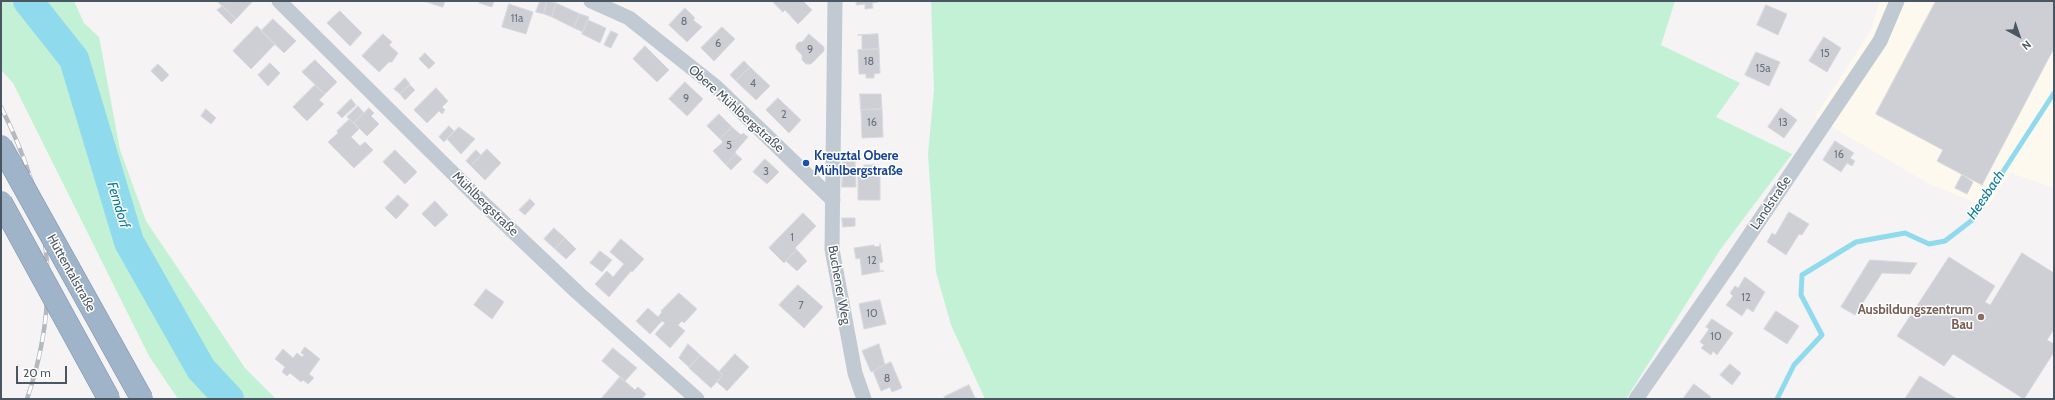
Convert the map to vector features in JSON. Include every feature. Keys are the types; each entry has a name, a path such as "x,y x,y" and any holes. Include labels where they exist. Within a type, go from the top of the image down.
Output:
{"highway":[{"name":"Hüttentalstraße","path":"1,146 142,399"},
{"name":"Hüttentalstraße","path":"1,202 109,399"}],"street":[{"name":"Mühlbergstraße","path":"279,1 482,202 578,293 697,399"},
{"name":"Obere Mühlbergstraße","path":"591,1 629,18 716,87 833,200"},
{"name":"Landstraße","path":"1636,399 1741,248 1880,41 1897,1"},
{"name":"Buchener Weg","path":"831,4 832,249 855,373 864,399"}],"shaded area":[{"path":"1880,1 2054,1 2054,188 2011,173 1987,207 1931,185 1815,117 1871,30"}],"green space":[{"path":"1,1 74,1 84,23 99,37 120,150 146,221 245,368 276,399 178,399 149,356 13,83 1,70"},
{"path":"931,1 1675,1 1661,45 1740,83 1716,117 1792,154 1720,250 1626,399 985,399 951,325 936,272 928,154 934,90"}],"building":[{"path":"217,1 253,1 236,19"},
{"path":"424,1 445,1 443,7"},
{"path":"480,1 494,1 492,7 479,3"},
{"path":"540,1 547,1 544,14 536,12"},
{"path":"547,1 556,3 552,17 544,14"},
{"path":"772,1 803,1 812,10 798,24 785,10 783,12"},
{"path":"856,1 878,2 872,3 873,8 865,9 865,4 857,5"},
{"path":"1936,1 2054,1 2054,48 1982,185 1937,161 1943,150 1876,114"},
{"path":"556,3 580,14 574,28 552,17"},
{"path":"509,4 533,12 526,34 502,27"},
{"path":"1766,5 1787,14 1778,35 1757,25"},
{"path":"223,6 236,19 231,24 217,10"},
{"path":"685,8 695,18 693,20 702,27 687,42 669,25"},
{"path":"340,11 362,33 350,46 327,23"},
{"path":"580,14 589,17 583,32 574,28"},
{"path":"273,19 296,41 284,53 261,31"},
{"path":"588,20 606,28 600,43 582,34"},
{"path":"257,26 275,44 251,69 233,51"},
{"path":"722,27 735,39 714,61 701,48"},
{"path":"611,31 618,34 611,48 604,45"},
{"path":"383,34 392,42 389,45 398,53 392,62 389,62 379,72 362,56"},
{"path":"809,34 824,47 824,51 811,64 806,64 802,60 802,55 796,49 796,45 799,42 802,42"},
{"path":"878,34 879,49 862,50 862,35 858,35"},
{"path":"1824,37 1841,48 1827,72 1809,61"},
{"path":"645,46 669,70 657,82 633,59"},
{"path":"879,49 880,73 874,74 874,78 866,78 866,74 859,74 858,50"},
{"path":"1756,52 1780,62 1769,86 1745,75"},
{"path":"425,53 435,63 429,69 419,59"},
{"path":"315,60 337,82 325,94 302,72"},
{"path":"744,61 750,67 736,81 730,75"},
{"path":"270,63 280,73 268,86 258,75"},
{"path":"158,64 169,75 162,82 151,71"},
{"path":"750,67 770,86 756,100 736,81"},
{"path":"405,78 410,84 400,94 394,89"},
{"path":"685,82 703,99 687,116 669,99"},
{"path":"315,85 325,94 319,100 324,104 307,121 293,107"},
{"path":"410,85 415,90 405,100 400,94"},
{"path":"436,88 448,101 442,107 445,110 442,114 439,111 427,123 414,110"},
{"path":"860,94 881,94 882,109 861,110"},
{"path":"778,98 801,120 789,133 766,110"},
{"path":"351,99 356,105 342,118 337,113"},
{"path":"358,106 364,113 354,123 347,117"},
{"path":"369,108 374,113 371,116 379,124 367,136 354,123"},
{"path":"1781,108 1797,120 1784,138 1768,127"},
{"path":"206,109 216,118 211,124 201,116"},
{"path":"882,109 883,137 862,138 861,110"},
{"path":"719,114 732,127 720,139 707,126"},
{"path":"350,119 359,129 351,137 360,146 365,142 373,150 354,168 328,142"},
{"path":"449,126 454,131 444,142 439,137"},
{"path":"459,127 475,139 461,154 447,139"},
{"path":"732,127 741,135 743,133 748,137 726,165 713,151 723,142 720,139"},
{"path":"1835,141 1854,153 1850,158 1855,161 1852,166 1847,163 1841,172 1823,160"},
{"path":"487,149 501,163 485,180 471,166"},
{"path":"395,150 417,172 405,184 383,162"},
{"path":"476,150 481,155 471,166 466,161"},
{"path":"736,154 742,159 731,170 726,165"},
{"path":"765,159 779,172 767,184 753,172"},
{"path":"843,161 855,161 856,187 842,187"},
{"path":"864,165 876,165 876,171 880,171 880,200 858,200 858,171 864,171"},
{"path":"1962,175 1973,182 1967,194 1955,188"},
{"path":"398,195 409,205 396,219 385,208"},
{"path":"530,199 535,204 525,215 519,210"},
{"path":"435,201 448,215 435,227 422,214"},
{"path":"1789,212 1809,224 1802,235 1799,234 1786,255 1767,242 1772,233 1775,235"},
{"path":"803,213 816,226 795,248 797,250 784,263 769,248"},
{"path":"842,218 855,218 855,226 843,227"},
{"path":"554,228 565,238 555,249 544,239"},
{"path":"565,238 576,249 566,259 555,249"},
{"path":"621,239 644,259 632,272 631,271 609,297 595,284 607,271 613,277 624,264 610,252"},
{"path":"880,244 883,262 879,263 880,271 884,271 862,275 860,258 856,259 854,248 874,245 875,247 880,246"},
{"path":"797,250 807,261 797,271 786,261"},
{"path":"600,251 612,260 602,272 590,263"},
{"name":"Ausbildungszentrum Bau","path":"2022,253 2054,273 2054,329 2047,340 2054,344 2054,352 2024,399 1953,354 1944,366 1897,336 1949,257 1995,286 1985,302 1990,305"},
{"path":"1870,260 1917,263 1910,274 1882,273 1855,315 1841,307"},
{"path":"1745,277 1765,292 1753,312 1747,308 1742,316 1726,305 1733,296 1730,293 1735,286 1738,288"},
{"path":"798,285 823,307 804,328 779,305"},
{"path":"486,289 504,302 492,319 474,305"},
{"path":"679,293 697,309 684,323 682,321 678,325 685,331 670,348 655,334 665,323 662,321 650,334 636,321 648,308 658,317 662,312 661,311"},
{"path":"880,300 886,324 864,329 859,304"},
{"path":"1776,311 1799,326 1787,344 1764,329"},
{"path":"1712,319 1733,333 1717,355 1713,351 1711,355 1701,348 1704,345 1700,342 1709,329 1706,327"},
{"path":"688,344 700,355 689,367 679,358"},
{"path":"879,344 885,365 871,372 862,351"},
{"path":"305,347 320,359 309,374 314,378 308,384 303,380 301,382 290,373 287,376 282,372 285,367 275,359 283,349 293,358 297,353 302,357 304,355 301,353"},
{"path":"613,348 637,368 625,381 602,361"},
{"path":"735,354 749,367 727,391 717,382 723,375 719,372"},
{"path":"700,355 723,375 711,388 689,368"},
{"path":"891,362 902,388 892,392 890,387 881,391 873,371"},
{"path":"1730,364 1741,373 1732,385 1720,375"},
{"path":"1920,376 1957,399 1905,399"},
{"path":"620,377 635,390 638,387 646,394 642,399 601,399"},
{"path":"1694,384 1711,397 1709,399 1683,399"},
{"path":"969,385 975,398 977,398 945,399 944,397"}],"waterway":[{"name":"Ferndorf","path":"28,1 74,59 129,242 201,369 229,399"},
{"name":"Heesbach","path":"1777,399 1794,365 1822,335 1801,295 1802,275 1856,242 1905,233 1929,244 1945,241 1971,221 2054,93"}],"railway":[{"path":"1,107 18,143 31,179 40,214 46,250 48,286 45,323 38,360 27,399"}],"place":[{"name":"Kreuztal Obere Mühlbergstraße","path":"806,163"},
{"name":"Ausbildungszentrum Bau","path":"1981,317"}]}
